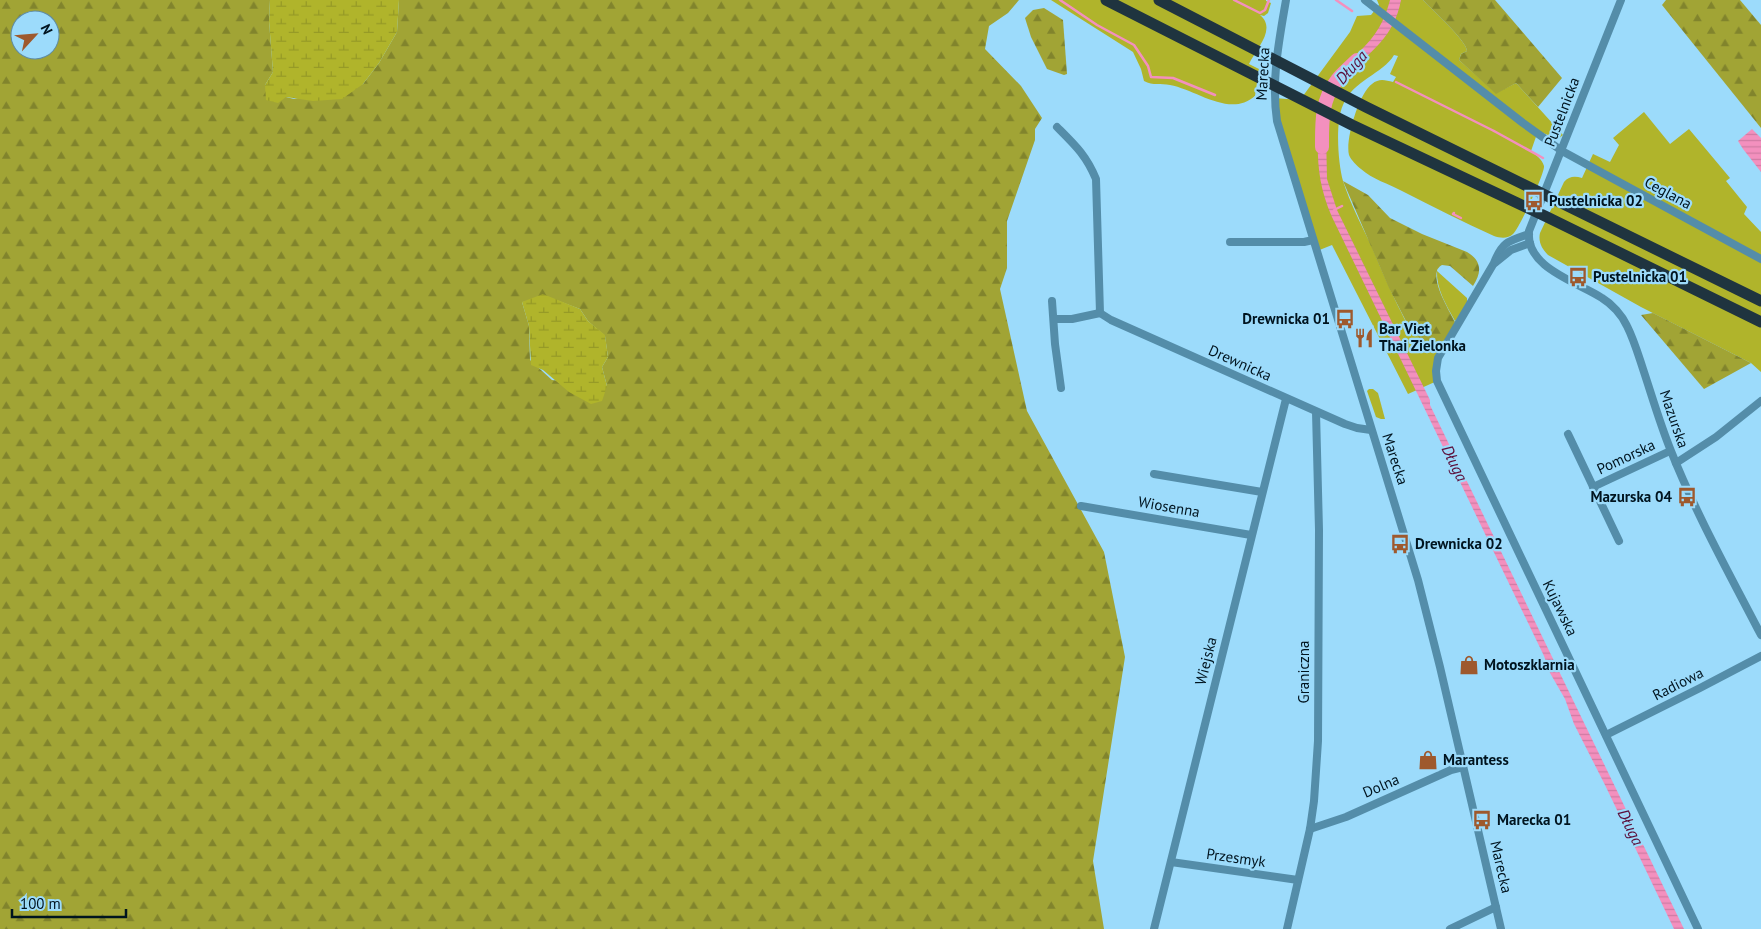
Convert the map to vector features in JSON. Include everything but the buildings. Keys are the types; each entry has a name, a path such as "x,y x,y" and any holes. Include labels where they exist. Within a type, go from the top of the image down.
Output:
{"highway":[{"path":"1106,0 1142,20 1258,76 1352,125 1547,217 1761,322"},
{"path":"1159,0 1366,107 1761,301"}],"street":[{"name":"Marecka","path":"1286,0 1274,72 1276,110 1281,137 1371,430 1390,484 1418,580 1501,929"},
{"name":"Ceglana","path":"1365,0 1528,127 1562,151 1761,259"},
{"name":"Pustelnicka","path":"1530,243 1529,234 1621,0"},
{"path":"1054,319 1072,319 1100,313 1096,178 1088,161 1079,149 1057,127"},
{"path":"1494,264 1498,251 1505,244 1529,234"},
{"path":"1230,242 1304,242 1313,240"},
{"path":"1494,264 1511,250 1530,243"},
{"name":"Mazurska","path":"1530,243 1534,255 1543,264 1604,298 1626,323 1633,337 1670,451 1761,635"},
{"name":"Kujawska","path":"1494,264 1438,358 1437,381 1698,929"},
{"path":"1052,301 1061,388"},
{"name":"Drewnicka","path":"1100,313 1111,320 1316,412 1351,427 1371,430"},
{"name":"Wiejska","path":"1154,929 1286,399"},
{"path":"1676,463 1716,436 1761,401"},
{"name":"Graniczna","path":"1287,929 1310,829 1318,741 1319,530 1316,412"},
{"name":"Pomorska","path":"1568,434 1619,541"},
{"name":"Pomorska","path":"1593,488 1670,451"},
{"path":"1154,474 1262,492"},
{"name":"Wiosenna","path":"1082,506 1251,535"},
{"name":"Radiowa","path":"1606,735 1761,656"},
{"name":"Dolna","path":"1310,829 1346,817 1451,770 1462,767"},
{"name":"Przesmyk","path":"1170,862 1298,880"},
{"path":"1450,929 1496,907"}],"green space":[{"path":"0,0 270,0 269,21 273,72 265,85 286,97 294,99 363,84 379,63 397,32 399,0 1019,0 1008,13 989,26 985,49 1021,86 1042,118 1035,129 1035,140 1007,221 1007,268 1000,289 1027,411 1104,552 1125,657 1093,861 1104,929 0,929","holes":["556,300 580,309 588,321 605,336 608,357 602,367 607,386 552,380 530,360 529,326 522,302"]},
{"path":"270,0 399,0 397,32 379,63 363,84 342,99 313,101 286,97 278,103 266,100 265,85 273,72 269,21"},
{"path":"1051,0 1266,0 1271,3 1268,13 1264,16 1260,15 1265,21 1266,33 1249,64 1259,69 1255,96 1245,102 1224,104 1167,84 1144,81 1133,52"},
{"path":"1377,0 1423,0 1465,46 1467,51 1461,54 1459,60 1496,93 1516,83 1563,135 1558,139 1538,131 1531,151 1540,159 1544,166 1543,171 1526,212 1516,230 1509,237 1504,238 1494,236 1375,179 1359,168 1350,157 1348,148 1351,128 1362,97 1367,89 1377,81 1393,82 1396,77 1390,74 1398,56 1394,55 1389,62 1361,83 1348,96 1340,112 1338,132 1343,181 1408,325 1420,338 1443,350 1437,381 1408,394 1332,245 1317,251 1274,98 1300,100 1350,32 1357,16 1371,15 1379,5"},
{"path":"1423,0 1495,0 1562,78 1538,107 1516,83 1496,94 1459,60 1461,54 1467,51 1465,46"},
{"path":"1666,0 1740,0 1761,25 1761,128 1662,5"},
{"path":"1044,8 1063,20 1067,74 1064,75 1047,69 1031,37 1025,18 1033,10"},
{"path":"1644,112 1670,144 1689,129 1730,178 1726,181 1747,207 1744,214 1761,232 1761,372 1751,363 1641,307 1548,255 1541,245 1540,233 1564,182 1572,177 1582,178 1593,154 1610,162 1619,145 1613,138"},
{"path":"1343,181 1368,195 1390,218 1422,234 1467,252 1476,259 1479,271 1473,286 1450,266 1442,265 1437,270 1436,276 1439,290 1455,322 1443,350 1419,338 1409,327 1389,288"},
{"path":"1437,271 1467,298 1467,307 1455,321 1440,291"},
{"path":"543,294 580,309 588,321 605,335 608,357 602,367 607,386 602,401 591,404 569,392 543,370 531,365 529,326 522,302"},
{"path":"1653,313 1751,363 1704,389 1641,315"},
{"path":"1373,389 1378,393 1385,419 1376,417 1367,391"}],"water":[{"path":"1390,0 1401,0 1398,13 1387,34 1349,76 1339,71 1364,47 1376,32"},
{"path":"1318,127 1326,131 1327,179 1337,210 1684,929 1674,929 1332,217 1319,173"},
{"path":"1752,129 1761,138 1761,172 1738,141"}],"waterway":[{"path":"1060,0 1097,25 1134,45 1148,66 1151,77 1173,78 1215,95"},
{"path":"1234,0 1260,13 1265,10 1269,0"},
{"path":"1336,0 1352,11"},
{"name":"Długa","path":"1322,147 1322,129 1325,104 1328,96 1339,77 1357,60"},
{"path":"1396,82 1494,131"},
{"path":"1494,131 1543,158"},
{"path":"1334,210 1342,206"},
{"path":"1454,213 1461,218"}],"place":[{"name":"Pustelnicka 02","path":"1534,201"},
{"name":"Pustelnicka 01","path":"1578,277"},
{"name":"Drewnicka 01","path":"1345,319"},
{"name":"Bar Viet Thai Zielonka","path":"1364,338"},
{"name":"Mazurska 04","path":"1687,497"},
{"name":"Drewnicka 02","path":"1400,544"},
{"name":"Motoszklarnia","path":"1469,665"},
{"name":"Marantess","path":"1428,760"},
{"name":"Marecka 01","path":"1482,820"}]}
